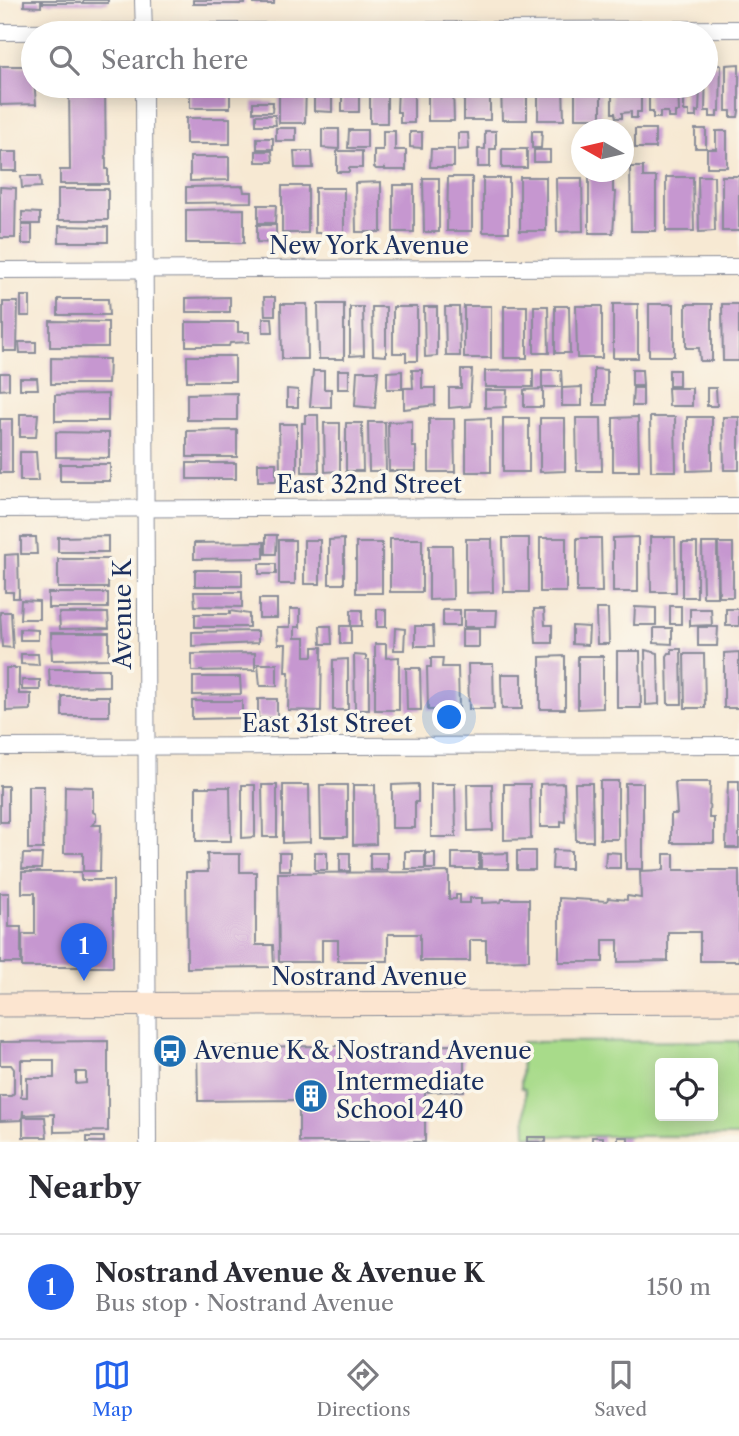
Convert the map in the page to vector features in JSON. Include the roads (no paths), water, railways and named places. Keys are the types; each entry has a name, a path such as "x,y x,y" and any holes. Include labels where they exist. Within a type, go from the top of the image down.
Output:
{"main road":[{"name":"Nostrand Avenue","path":"0,1004 739,1002"}],"street":[{"path":"144,0 144,21"},
{"path":"718,29 739,29"},
{"path":"0,32 21,32"},
{"name":"Avenue K","path":"144,98 148,1142"},
{"name":"New York Avenue","path":"0,270 739,267"},
{"name":"East 32nd Street","path":"0,509 739,506"},
{"name":"East 31st Street","path":"0,747 739,745"}],"place":[{"name":"Nostrand Avenue & Avenue K","path":"84,981"},
{"name":"Avenue K & Nostrand Avenue","path":"170,1051"},
{"name":"Intermediate School 240","path":"311,1096"}]}
